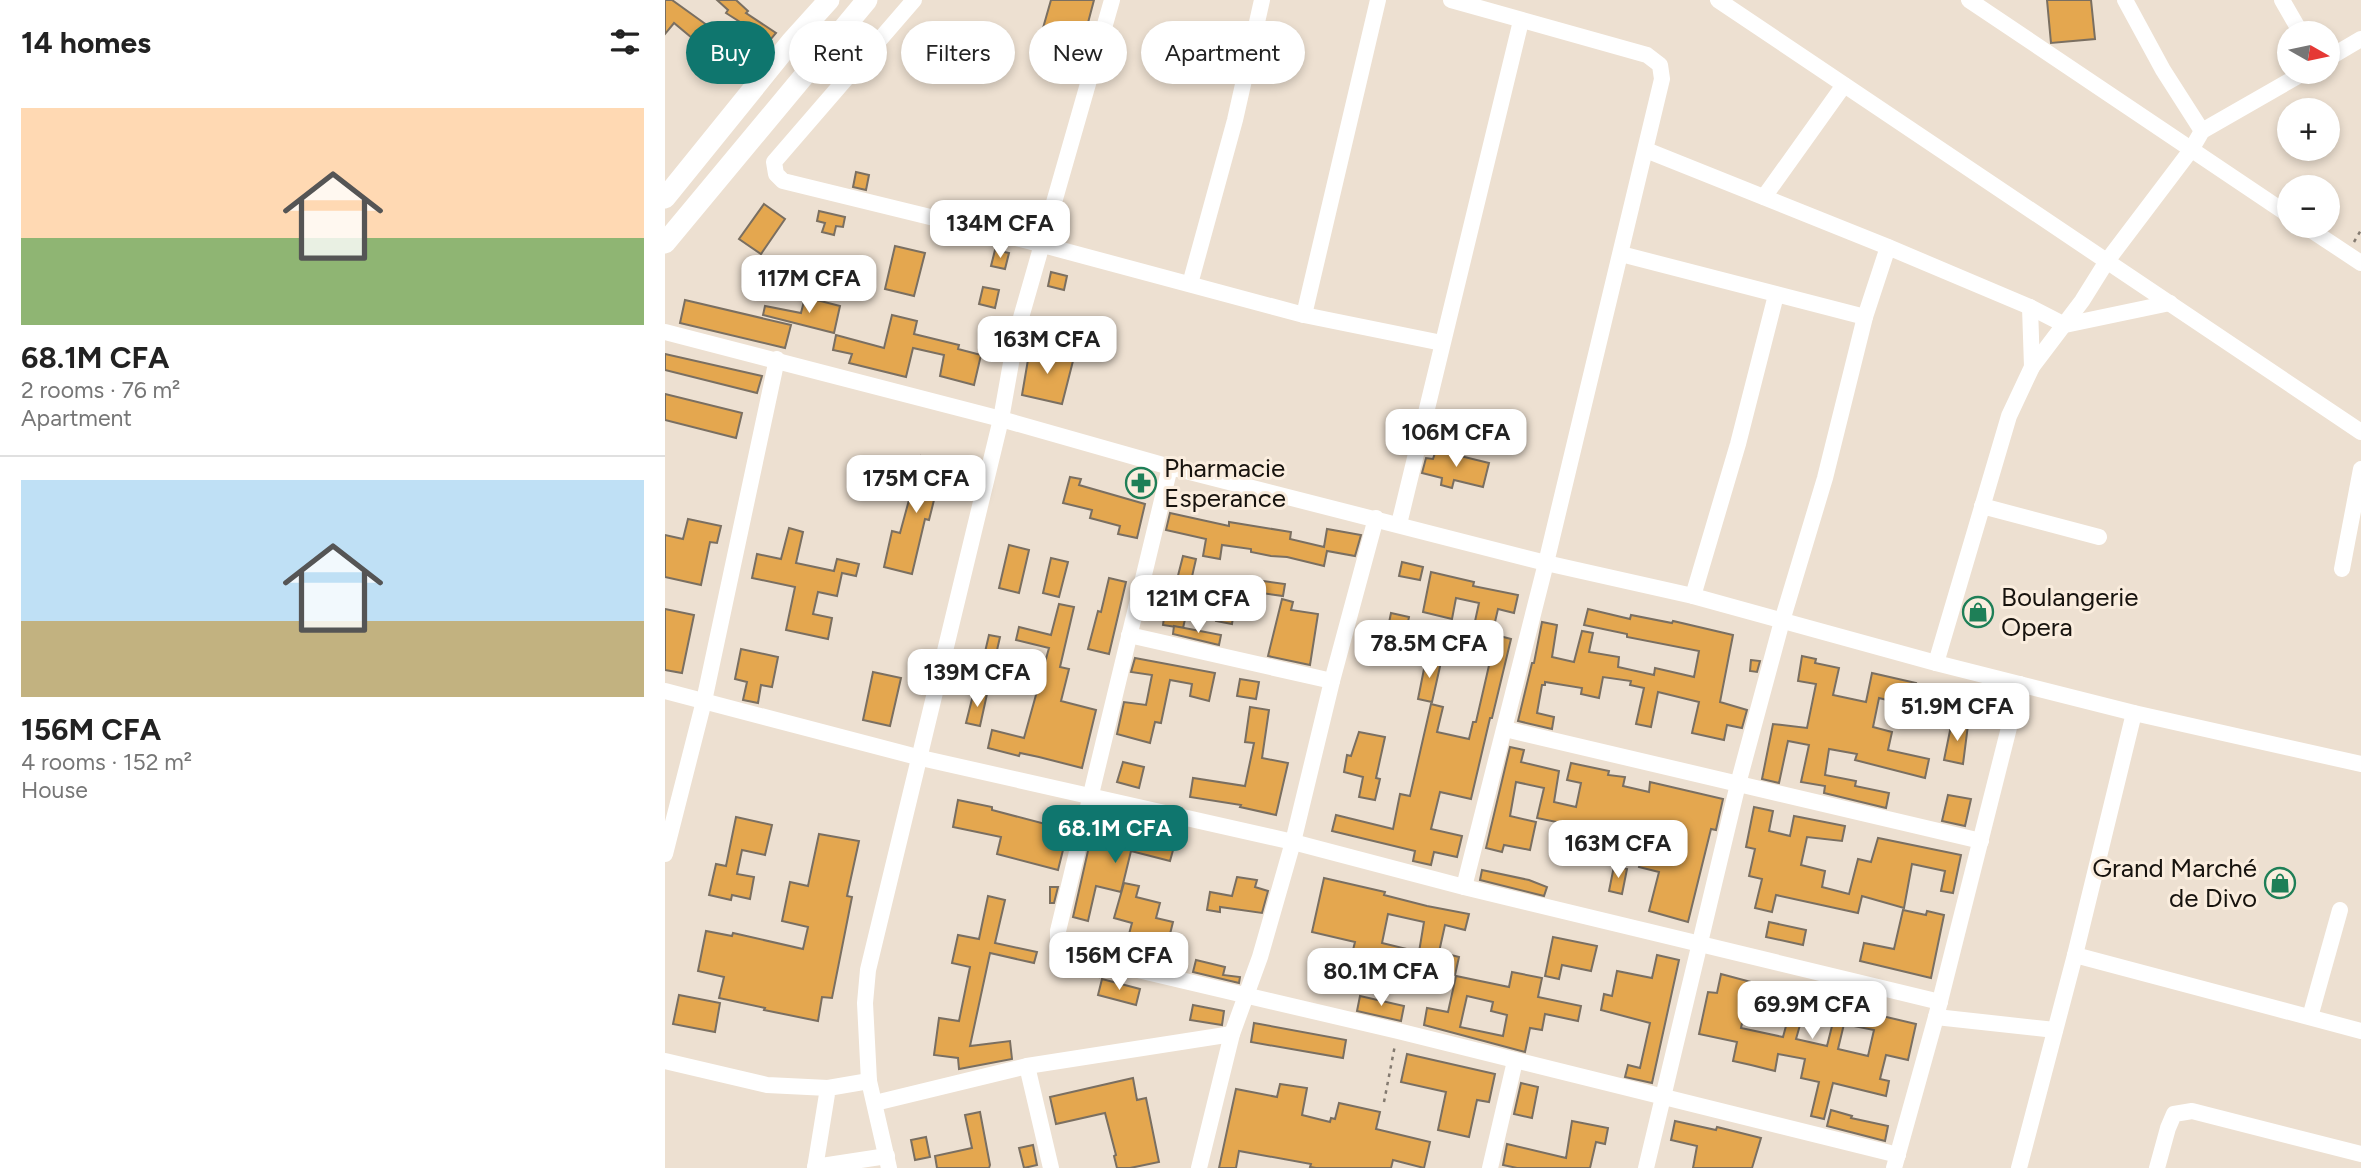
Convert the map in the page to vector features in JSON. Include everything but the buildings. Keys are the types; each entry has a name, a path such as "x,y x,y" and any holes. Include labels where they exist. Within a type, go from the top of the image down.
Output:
{"main road":[{"path":"665,198 791,42 829,0"},
{"path":"665,243 867,0"}],"street":[{"path":"914,0 775,162 776,174 783,181 1042,245 1304,315 1442,343"},
{"path":"828,1088 815,1167 888,1162 869,1081 865,1003 868,970 1001,419 1016,335 1112,0"},
{"path":"1190,284 1235,120 1262,0"},
{"path":"1304,315 1378,0"},
{"path":"1451,0 1647,55 1660,65 1662,79 1546,563 1464,887"},
{"path":"1718,0 2361,432"},
{"path":"1969,0 2277,207"},
{"path":"2125,0 2163,70 2202,131"},
{"path":"2282,0 2294,21"},
{"path":"1399,524 1521,21"},
{"path":"2340,52 2361,40"},
{"path":"1936,663 2009,416 2032,367 2065,325 2107,261 2191,150 2202,131 2284,84"},
{"path":"1764,197 1845,85"},
{"path":"1646,150 1888,247 2030,307 2065,325 2170,303"},
{"path":"2323,238 2361,263"},
{"path":"1646,1168 1738,784 1782,621 1825,478 1865,317 1888,247"},
{"path":"1621,254 1865,317"},
{"path":"1693,596 1738,444 1776,295"},
{"path":"2030,307 2032,367"},
{"path":"665,332 778,359 1170,467 1546,563 1693,596 1936,663 2134,713 2361,764"},
{"path":"665,854 704,701 778,359"},
{"path":"1170,467 1058,930 1058,948 1074,955 1663,1097 1896,1162 1938,1010 2020,684"},
{"path":"2342,569 2361,469"},
{"path":"1982,506 2099,537"},
{"path":"1199,1168 1232,1034 1268,932 1293,842 1332,681 1376,518"},
{"path":"1129,635 1332,681"},
{"path":"665,691 921,758 1293,842 1699,944 1938,1010 2055,1030"},
{"path":"2019,1168 2134,713"},
{"path":"1505,729 1981,841"},
{"path":"2310,1017 2340,910"},
{"path":"2075,955 2361,1031"},
{"path":"875,1103 1027,1066 1232,1034"},
{"path":"665,1061 767,1084 803,1088 828,1088 869,1081"},
{"path":"1490,1168 1515,1061"},
{"path":"1027,1066 1051,1168"},
{"path":"2157,1168 2174,1114 2192,1111 2361,1154"}],"path":[{"path":"1384,1102 1398,1031"}],"place":[{"name":"Pharmacie Esperance","path":"1141,483"},
{"name":"Boulangerie Opera","path":"1978,612"},
{"name":"Grand Marché de Divo","path":"2280,883"}]}
